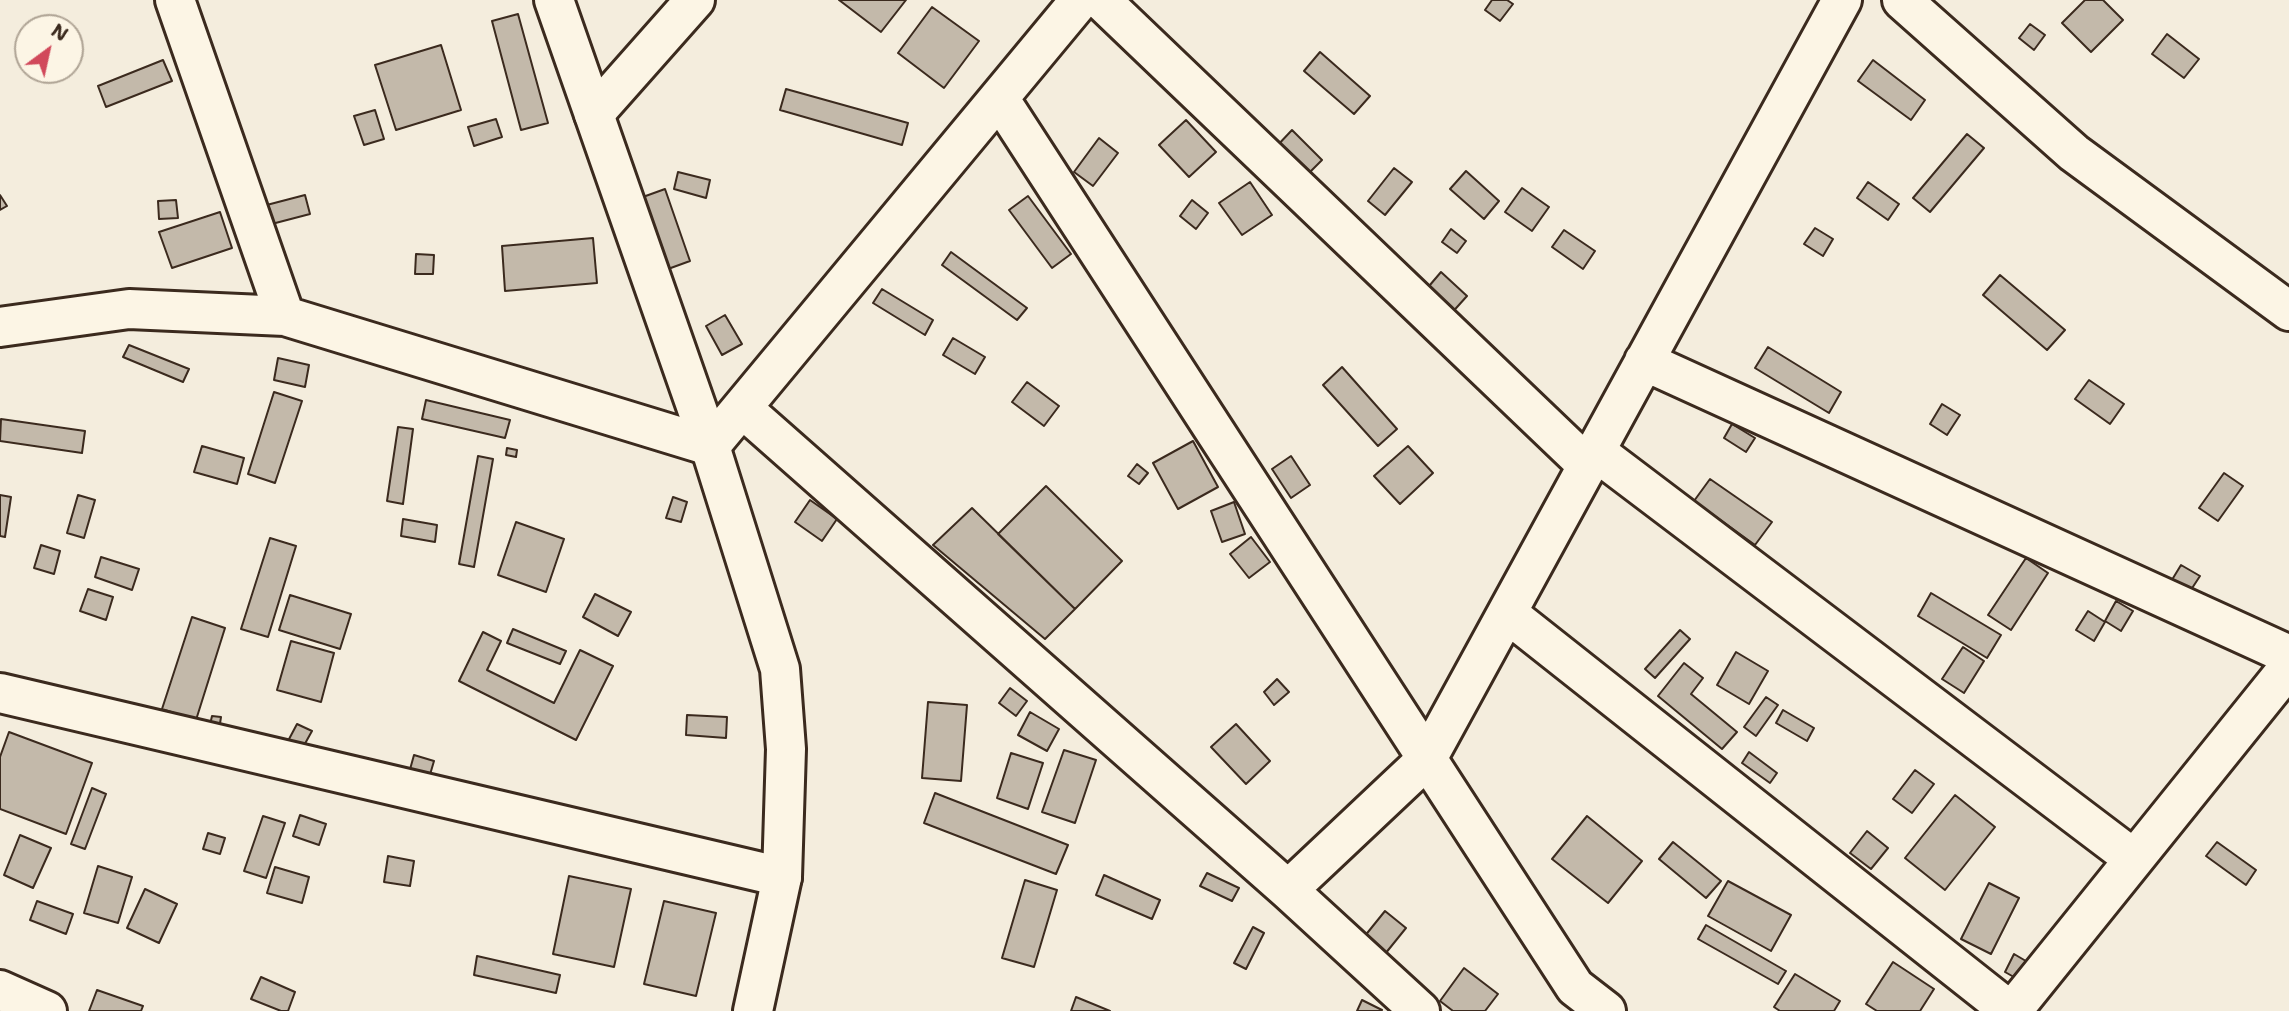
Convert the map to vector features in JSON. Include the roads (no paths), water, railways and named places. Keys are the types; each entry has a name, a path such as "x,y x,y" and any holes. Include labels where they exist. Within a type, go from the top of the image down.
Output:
{"street":[{"path":"175,0 285,316"},
{"path":"554,0 710,446 780,669 786,748 782,877 753,1011"},
{"path":"594,114 695,0"},
{"path":"710,446 1080,0"},
{"path":"1101,0 1591,458 2134,859"},
{"path":"1288,890 1427,759 1842,0"},
{"path":"1902,0 2074,153 2289,311"},
{"path":"999,98 1574,987 1606,1011"},
{"path":"0,327 129,309 285,316 710,446"},
{"path":"1507,613 2011,1011 2286,675 1644,361"},
{"path":"742,408 1288,890 1420,1011"},
{"path":"0,693 782,877"},
{"path":"0,990 47,1011"}]}
